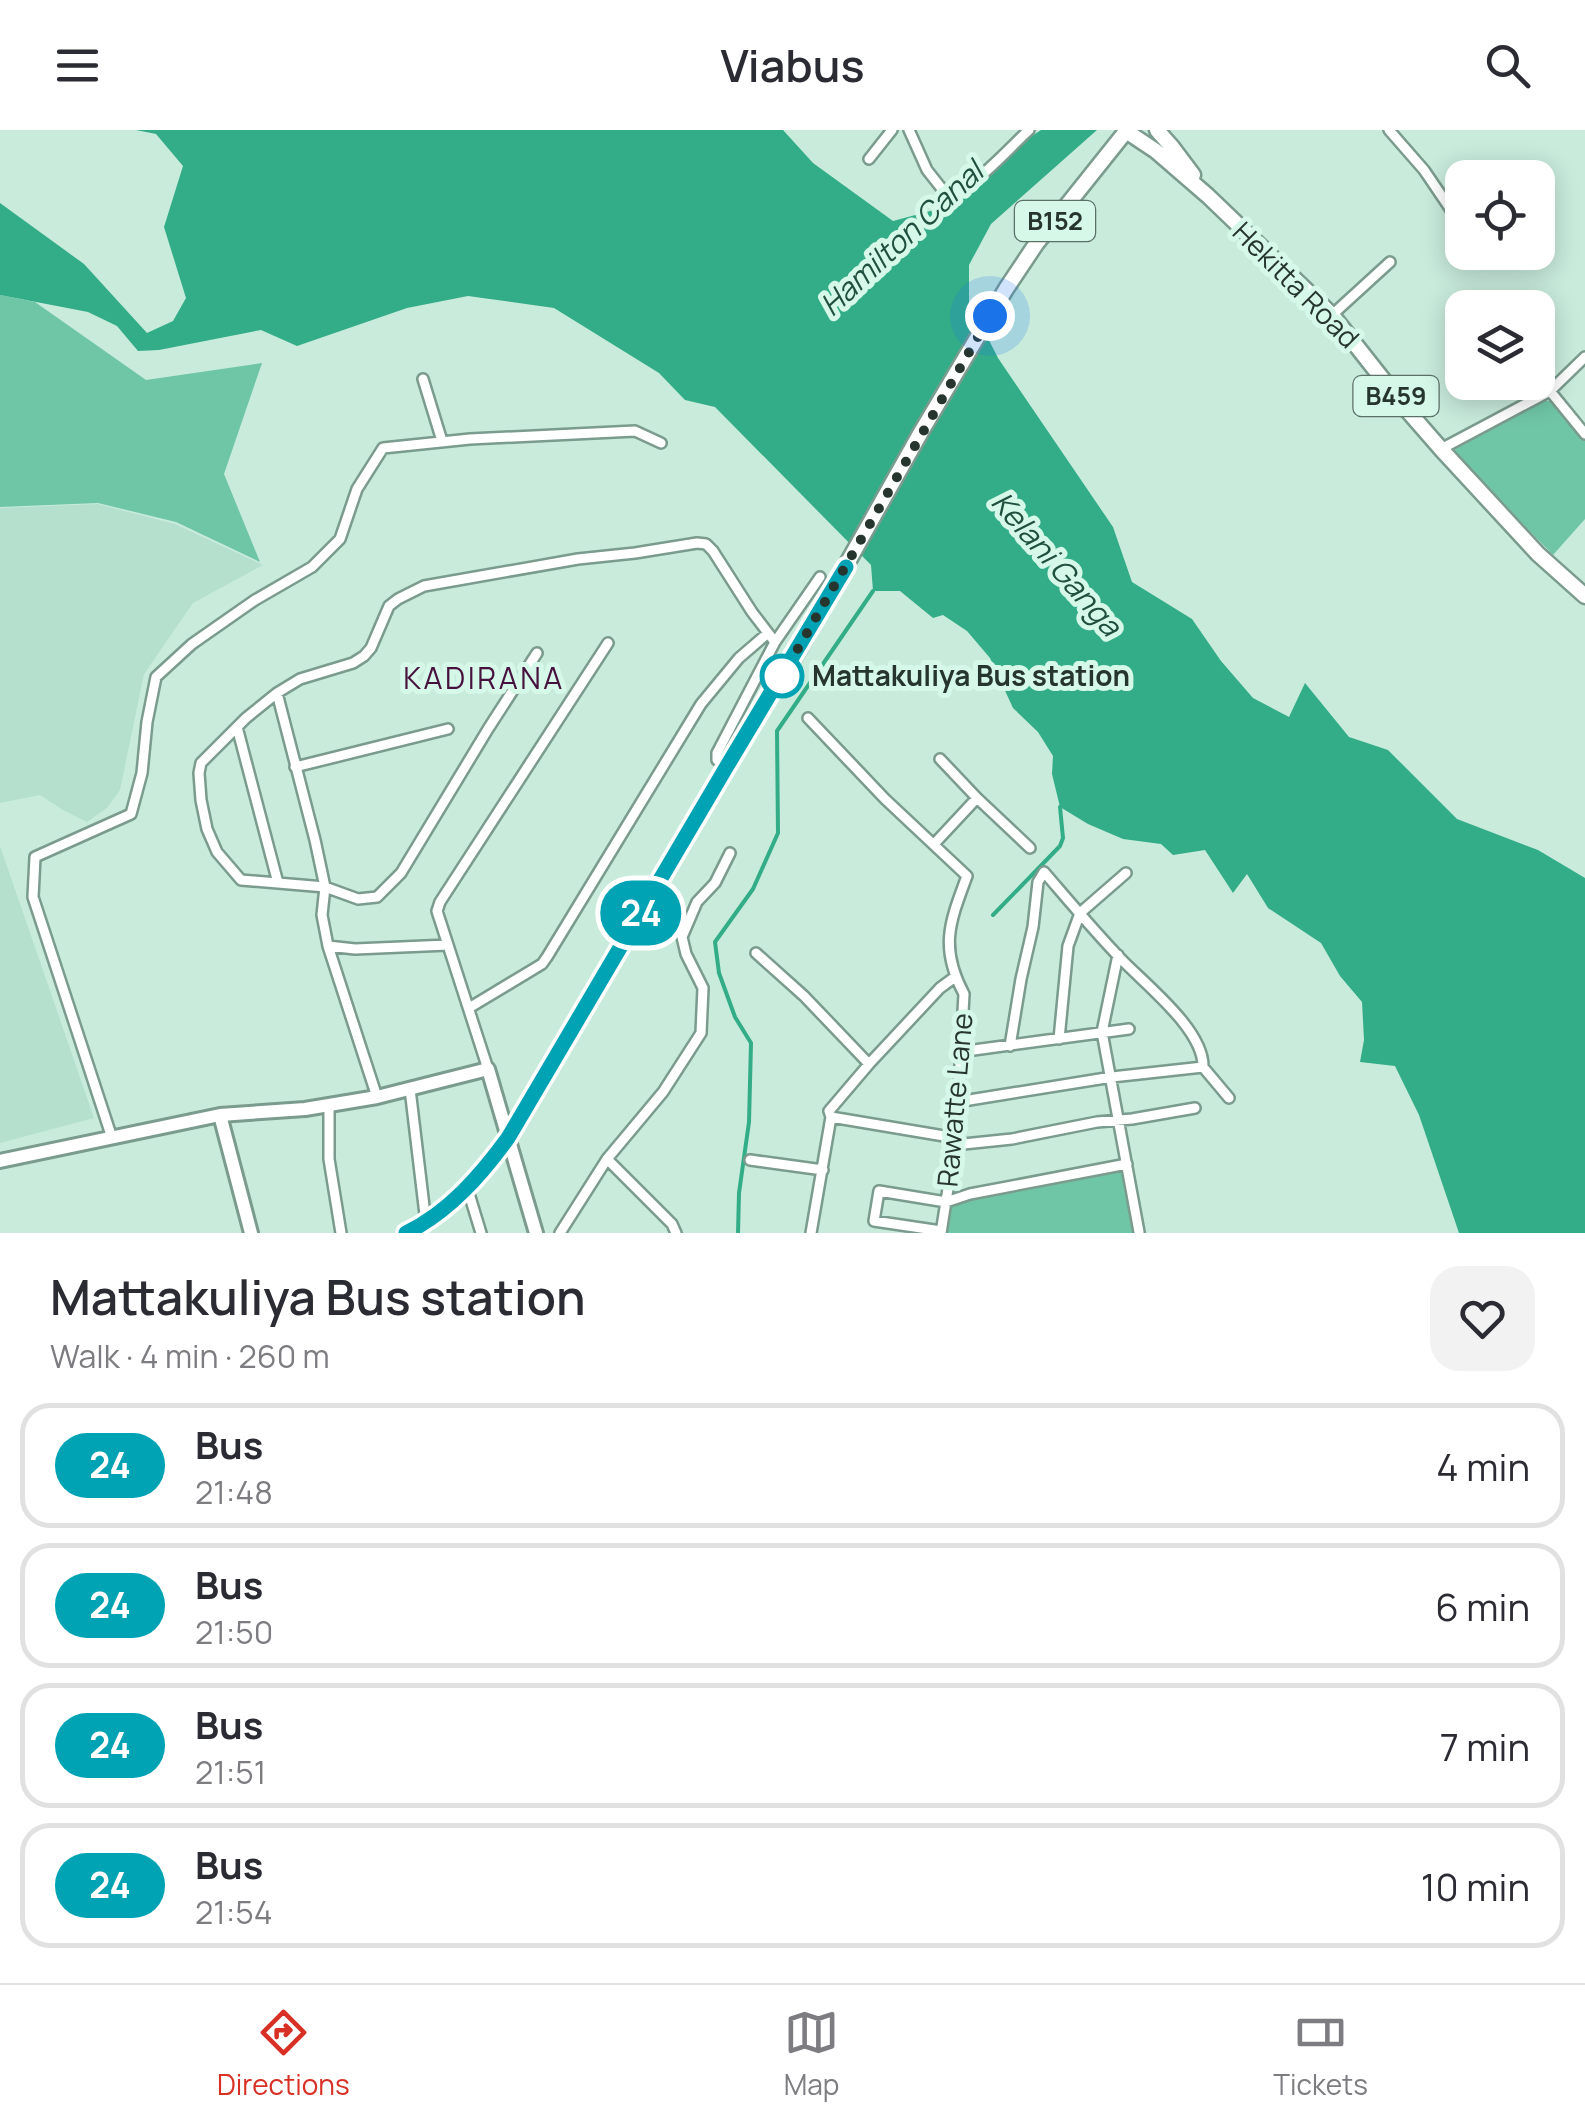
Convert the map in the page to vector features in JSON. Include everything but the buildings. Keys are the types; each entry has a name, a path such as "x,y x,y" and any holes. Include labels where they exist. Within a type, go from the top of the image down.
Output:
{"main road":[{"name":"Hekitta Road","path":"1157,130 1208,196"},
{"name":"Hekitta Road","path":"1127,131 1208,196 1332,315 1441,449 1538,554 1585,596"},
{"name":"B152","path":"727,766 990,316 1036,244 1127,131"},
{"path":"406,1233 426,1224 467,1188 508,1138 727,766"}],"street":[{"path":"869,159 892,130"},
{"path":"910,130 927,170 945,197 974,180 1029,130"},
{"path":"1389,130 1445,201"},
{"path":"1332,315 1390,262"},
{"path":"1555,386 1585,357"},
{"path":"423,379 442,442"},
{"path":"1555,397 1585,434"},
{"path":"1441,449 1533,400"},
{"path":"112,1138 33,897 35,857 131,814 142,773 156,677 192,644 255,600 312,567 340,539 357,489 383,448 635,431 662,444"},
{"path":"538,654 401,872 377,897 358,899 325,887 241,880 217,852 200,800 202,763 237,726 277,693 300,678 353,664 364,656 372,648 390,606 424,586 697,542 713,551 775,642"},
{"path":"727,766 717,760 718,753 775,642 820,577"},
{"path":"468,1008 547,958 700,704 739,658 768,633"},
{"path":"536,1233 437,911 608,643"},
{"path":"277,693 325,887 322,915 328,946 376,1097"},
{"path":"808,718 885,799 968,876 950,921 948,953 954,977"},
{"path":"237,726 278,883"},
{"path":"295,767 448,729"},
{"path":"940,760 1030,848"},
{"path":"935,843 977,798"},
{"path":"560,1233 608,1160 664,1092 701,1033 702,988 682,937 698,902 715,882 730,853"},
{"path":"1010,1046 1038,882 1044,872 1164,1001 1194,1038 1203,1067 1229,1098"},
{"path":"1059,1038 1068,946 1080,913 1126,874"},
{"path":"328,946 355,950 448,944"},
{"path":"756,953 804,996 868,1064"},
{"path":"1118,955 1102,1032 1139,1232"},
{"name":"Rawatte Lane","path":"811,1233 829,1111 868,1064 954,977 964,994 955,1142 941,1232"},
{"path":"959,1052 1129,1029"},
{"path":"957,1102 1112,1076 1203,1067"},
{"path":"0,1161 220,1115 329,1106 488,1069"},
{"path":"410,1088 426,1224"},
{"path":"329,1106 329,1158 342,1233"},
{"path":"831,1117 955,1142 1012,1139 1194,1108"},
{"path":"220,1115 251,1233"},
{"path":"608,1160 672,1224 676,1233"},
{"path":"750,1160 823,1170"},
{"path":"869,1233 879,1191 946,1202 1127,1164"},
{"path":"467,1188 480,1233"},
{"path":"874,1220 898,1223 897,1229 941,1232"}],"shaded area":[{"path":"0,295 35,302 146,380 262,363 224,474 260,562 176,522 98,503 0,507"},
{"path":"1543,401 1551,401 1585,440 1585,519 1553,555 1452,451"},
{"path":"98,504 175,524 263,565 193,603 144,674 120,790 107,808 87,822 40,795 0,803 0,508"},
{"path":"0,846 94,1118 0,1143"},
{"path":"1124,1168 1136,1233 946,1233 949,1199"}],"water":[{"path":"136,130 783,130 813,163 893,221 934,210 959,184 1041,130 1097,130 991,224 969,265 969,301 998,358 1113,527 1132,582 1192,619 1253,698 1289,717 1305,683 1349,737 1388,750 1457,819 1538,850 1585,878 1585,1233 1459,1233 1419,1115 1395,1066 1360,1062 1364,1040 1362,1002 1340,976 1321,943 1268,908 1247,874 1233,893 1205,850 1173,855 1161,844 1123,839 1060,807 1052,774 1053,756 1038,732 1013,708 990,658 967,631 943,615 933,618 900,591 873,591 871,565 715,407 685,400 659,373 554,308 468,296 407,308 297,346 261,330 138,351 117,326 88,312 0,295 0,203 84,264 147,333 173,321 186,298 164,227 183,166 156,134"}],"waterway":[{"path":"738,1233 749,1122 751,1043 735,1017 719,973 715,942 753,889 778,833 777,731 873,591"},
{"path":"993,915 1060,846 1060,807"}],"bus line":[{"name":"24","path":"406,1233 426,1224 482,1174 508,1138 846,567"}],"place":[{"name":"Mattakuliya Bus station","path":"782,676"}],"district":[{"name":"KADIRANA","path":"484,679"}],"route":[{"path":"782,676 990,316"}],"water label":[{"name":"Hamilton Canal","path":"902,239"},
{"name":"Kelani Ganga","path":"1056,564"}]}
